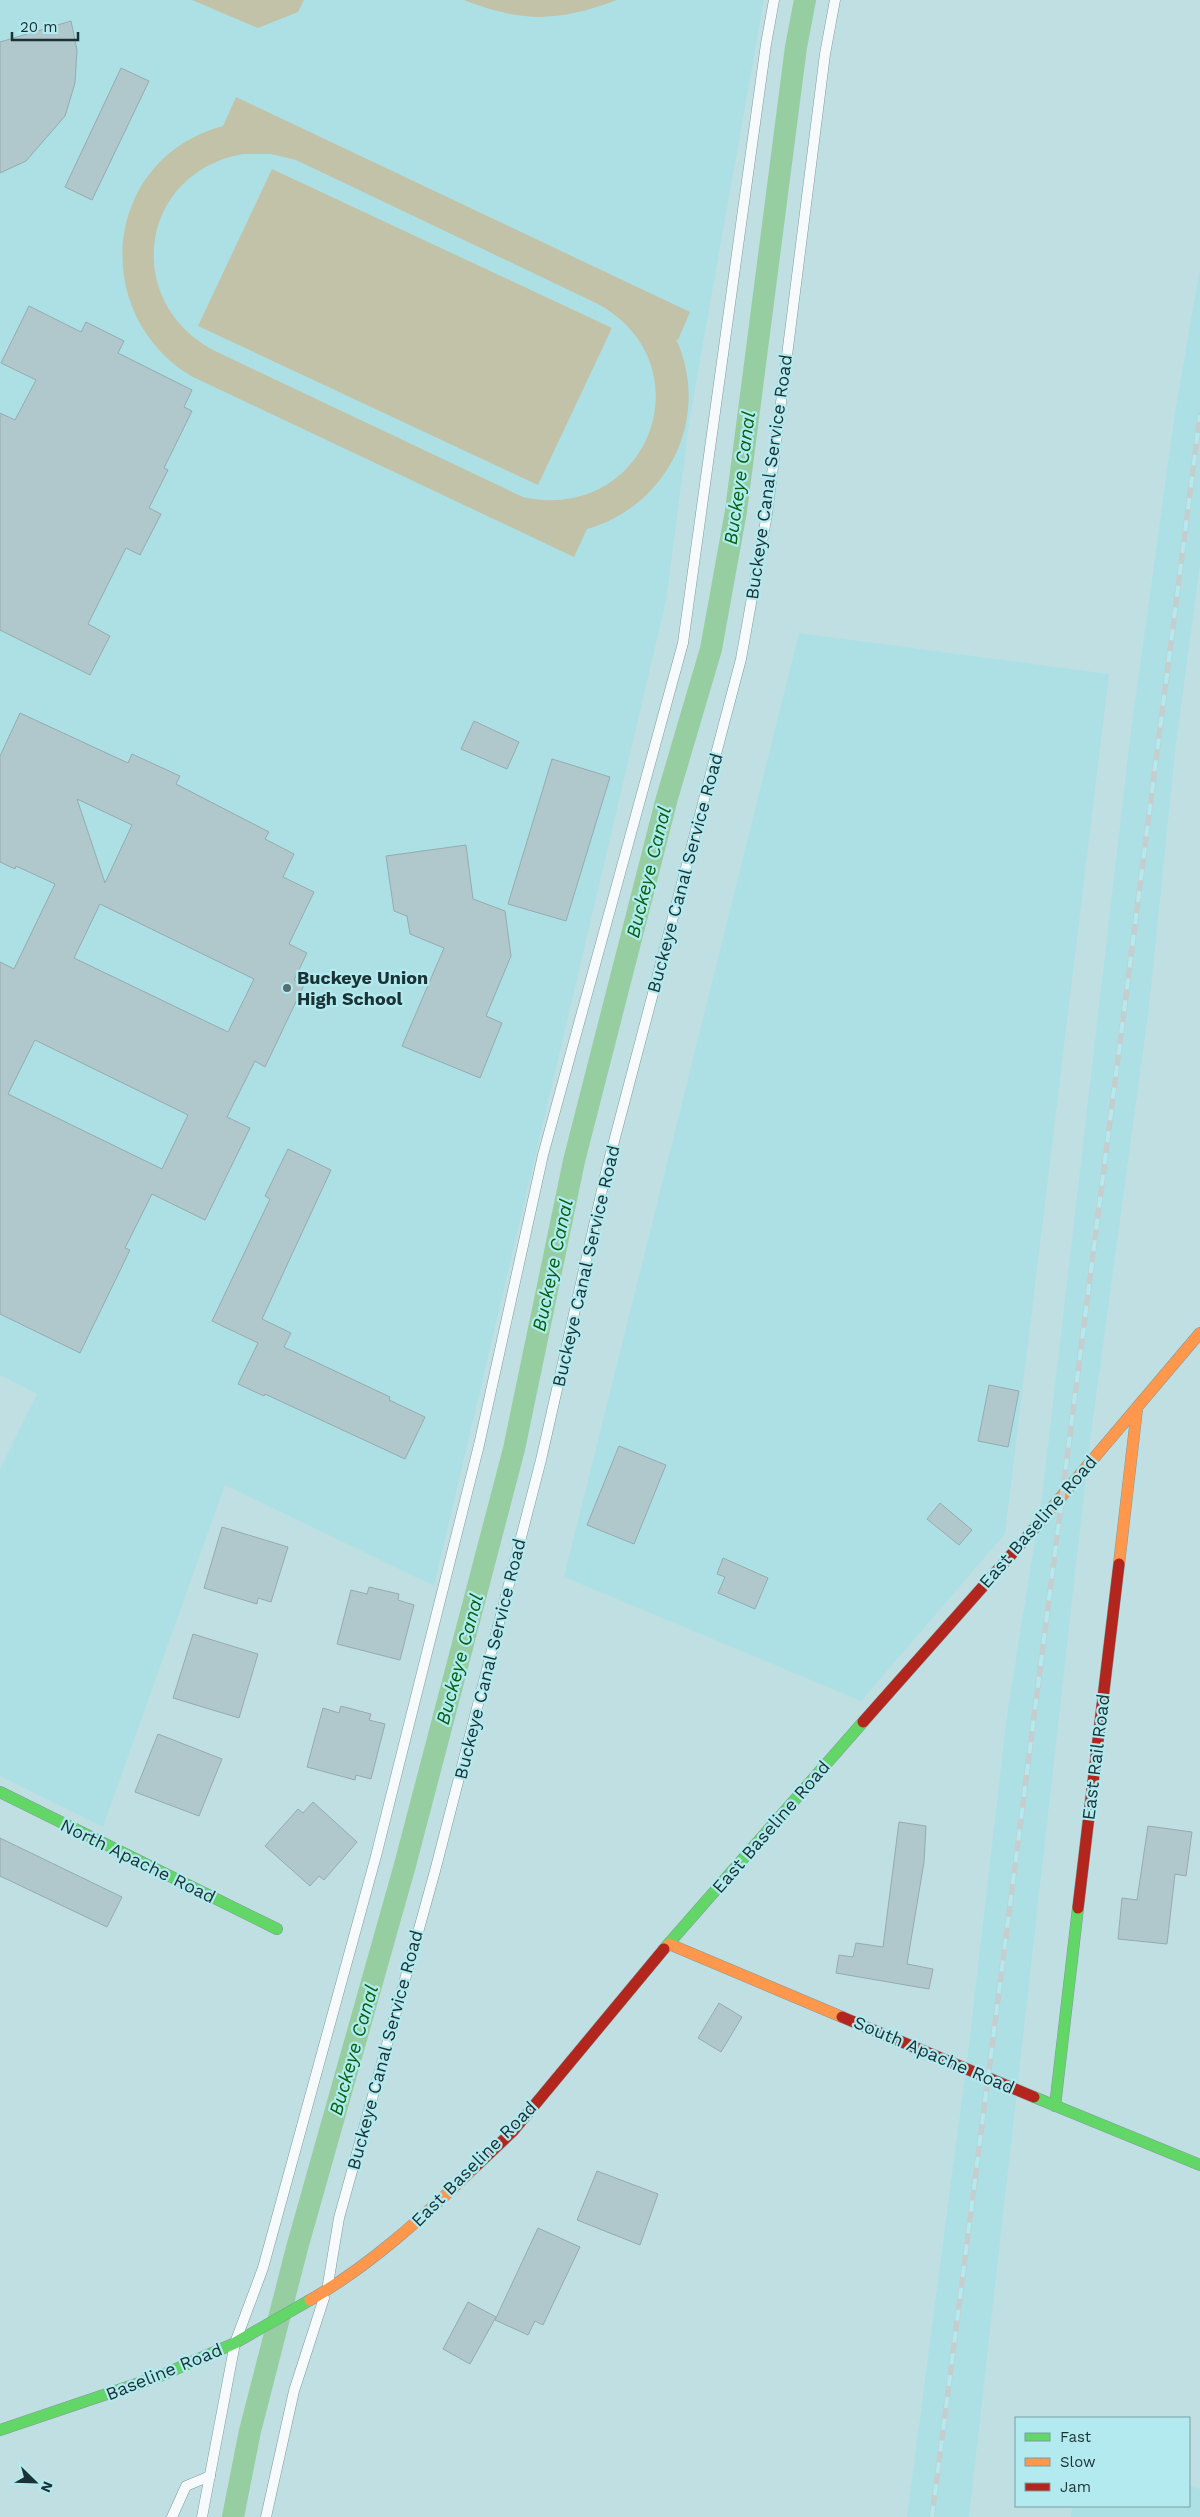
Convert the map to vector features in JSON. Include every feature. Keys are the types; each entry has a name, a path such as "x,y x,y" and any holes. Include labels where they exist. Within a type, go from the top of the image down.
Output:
{"main road":[{"name":"East Baseline Road","path":"323,2294 414,2226 513,2131 669,1944 1137,1409 1200,1333"},
{"name":"East Rail Road","path":"1055,2106 1137,1409"},
{"name":"North Apache Road","path":"0,1792 277,1929"},
{"name":"South Apache Road","path":"669,1944 1200,2165"},
{"name":"Baseline Road","path":"0,2430 160,2376 235,2343 323,2294"}],"lane":[{"path":"202,2517 235,2343 263,2268 376,1856 480,1445 543,1155 683,643 766,44 774,0"},
{"name":"Buckeye Canal Service Road","path":"266,2517 294,2391 323,2294 339,2218 432,1880 541,1460 607,1168 741,658 767,514 825,54 835,0"},
{"path":"172,2517 186,2486 210,2476"}],"shaded area":[{"name":"Buckeye Union High School","path":"0,0 764,0 690,417 666,601 434,1586 225,1485 103,1827 0,1776 0,1469 37,1394 0,1375"},
{"path":"1200,268 1200,565 1176,744 1149,1007 1090,1441 969,2517 907,2517 969,2045 1007,1715 1043,1489 1130,739 1175,412"},
{"path":"799,633 1109,674 1005,1534 861,1701 564,1577"},
{"path":"1190,2485 1200,2489 1200,2517 1071,2517 1072,2507 1190,2507"}],"green space":[{"path":"192,0 304,0 298,12 258,28"},
{"path":"464,0 617,0 576,13 540,17 504,13"},
{"path":"236,97 690,312 678,340 676,339 686,369 689,398 685,427 675,455 660,479 640,501 616,517 587,529 574,557 191,376 158,348 136,315 124,278 123,239 133,203 153,170 183,143 223,126","holes":["243,154 271,154 296,160 598,304 632,331 651,364 656,399 649,434 630,464 603,487 566,499 523,497 213,350 184,328 164,301 155,271 155,240 164,211 182,185 208,166"]},
{"path":"272,169 612,328 538,485 198,326"}],"building":[{"path":"71,21 77,50 75,83 65,116 26,161 0,173 0,42"},
{"path":"121,68 149,81 92,200 65,187"},
{"path":"29,306 81,332 86,322 124,341 118,353 192,390 184,407 192,411 164,468 168,470 149,508 161,514 140,555 126,548 88,624 110,636 90,675 0,630 0,413 15,420 36,380 1,363"},
{"path":"20,713 128,763 132,754 180,776 176,784 269,832 265,839 294,854 283,877 314,892 289,944 307,953 294,980 304,985 265,1067 255,1061 227,1117 250,1128 205,1220 152,1194 125,1248 130,1250 80,1353 0,1314 0,962 14,969 55,884 16,866 15,869 0,862 0,756","holes":["77,799 132,825 105,883","100,904 254,979 228,1032 74,958","35,1040 188,1115 162,1169 8,1094"]},
{"path":"474,721 519,742 507,769 461,749"},
{"path":"552,759 610,777 566,921 508,904"},
{"path":"466,845 473,899 505,911 511,956 486,1016 502,1023 480,1078 402,1046 444,948 410,934 407,916 394,911 386,856"},
{"path":"288,1149 331,1170 262,1319 291,1333 284,1347 390,1397 389,1400 425,1417 405,1459 265,1394 264,1396 238,1384 258,1343 212,1321 270,1199 265,1196"},
{"path":"989,1385 1019,1391 1008,1447 978,1441"},
{"path":"619,1446 666,1465 634,1544 587,1525"},
{"path":"940,1503 972,1530 959,1545 927,1519"},
{"path":"222,1527 288,1547 271,1602 258,1598 257,1604 204,1588"},
{"path":"723,1558 768,1578 755,1609 718,1593 725,1577 717,1574"},
{"path":"369,1587 399,1594 398,1600 414,1605 400,1660 337,1644 351,1590 367,1594"},
{"path":"193,1634 258,1654 239,1718 173,1698"},
{"path":"341,1706 371,1714 369,1720 385,1724 371,1779 356,1775 355,1780 307,1767 323,1708 339,1713"},
{"path":"158,1734 222,1759 199,1816 135,1792"},
{"path":"313,1802 357,1842 324,1880 319,1876 310,1886 265,1846 298,1809 303,1813"},
{"path":"899,1822 926,1826 924,1862 907,1964 933,1969 929,1989 836,1973 839,1955 853,1957 856,1943 883,1947"},
{"path":"1148,1826 1192,1832 1186,1876 1175,1874 1167,1944 1118,1939 1122,1898 1137,1900"},
{"path":"0,1838 122,1897 107,1927 0,1876"},
{"path":"719,2003 742,2017 721,2052 698,2038"},
{"path":"597,2171 658,2194 640,2245 577,2220"},
{"path":"538,2228 580,2247 543,2325 535,2321 528,2335 495,2320"},
{"path":"468,2302 496,2317 470,2364 443,2349"}],"waterway":[{"name":"Buckeye Canal","path":"233,2517 250,2431 297,2248 405,1865 514,1449 574,1161 667,798 711,649 736,511 796,47 805,0"}],"railway":[{"path":"932,2517 1200,415"}],"traffic: fast":[{"path":"664,1949 863,1722"},
{"path":"0,1792 277,1929"},
{"path":"1055,2106 1078,1908"},
{"path":"1034,2097 1200,2165"},
{"path":"0,2430 160,2376 235,2343 310,2300"}],"traffic: slow":[{"path":"1033,1530 1200,1333"},
{"path":"1119,1564 1137,1409"},
{"path":"669,1944 842,2017"},
{"path":"310,2300 375,2256 416,2222 473,2169"}],"traffic: jam":[{"path":"863,1722 1033,1530"},
{"path":"1078,1908 1119,1564"},
{"path":"473,2169 513,2131 664,1949"},
{"path":"842,2017 1034,2097"}],"place":[{"name":"Buckeye Union High School","path":"287,988"}]}
